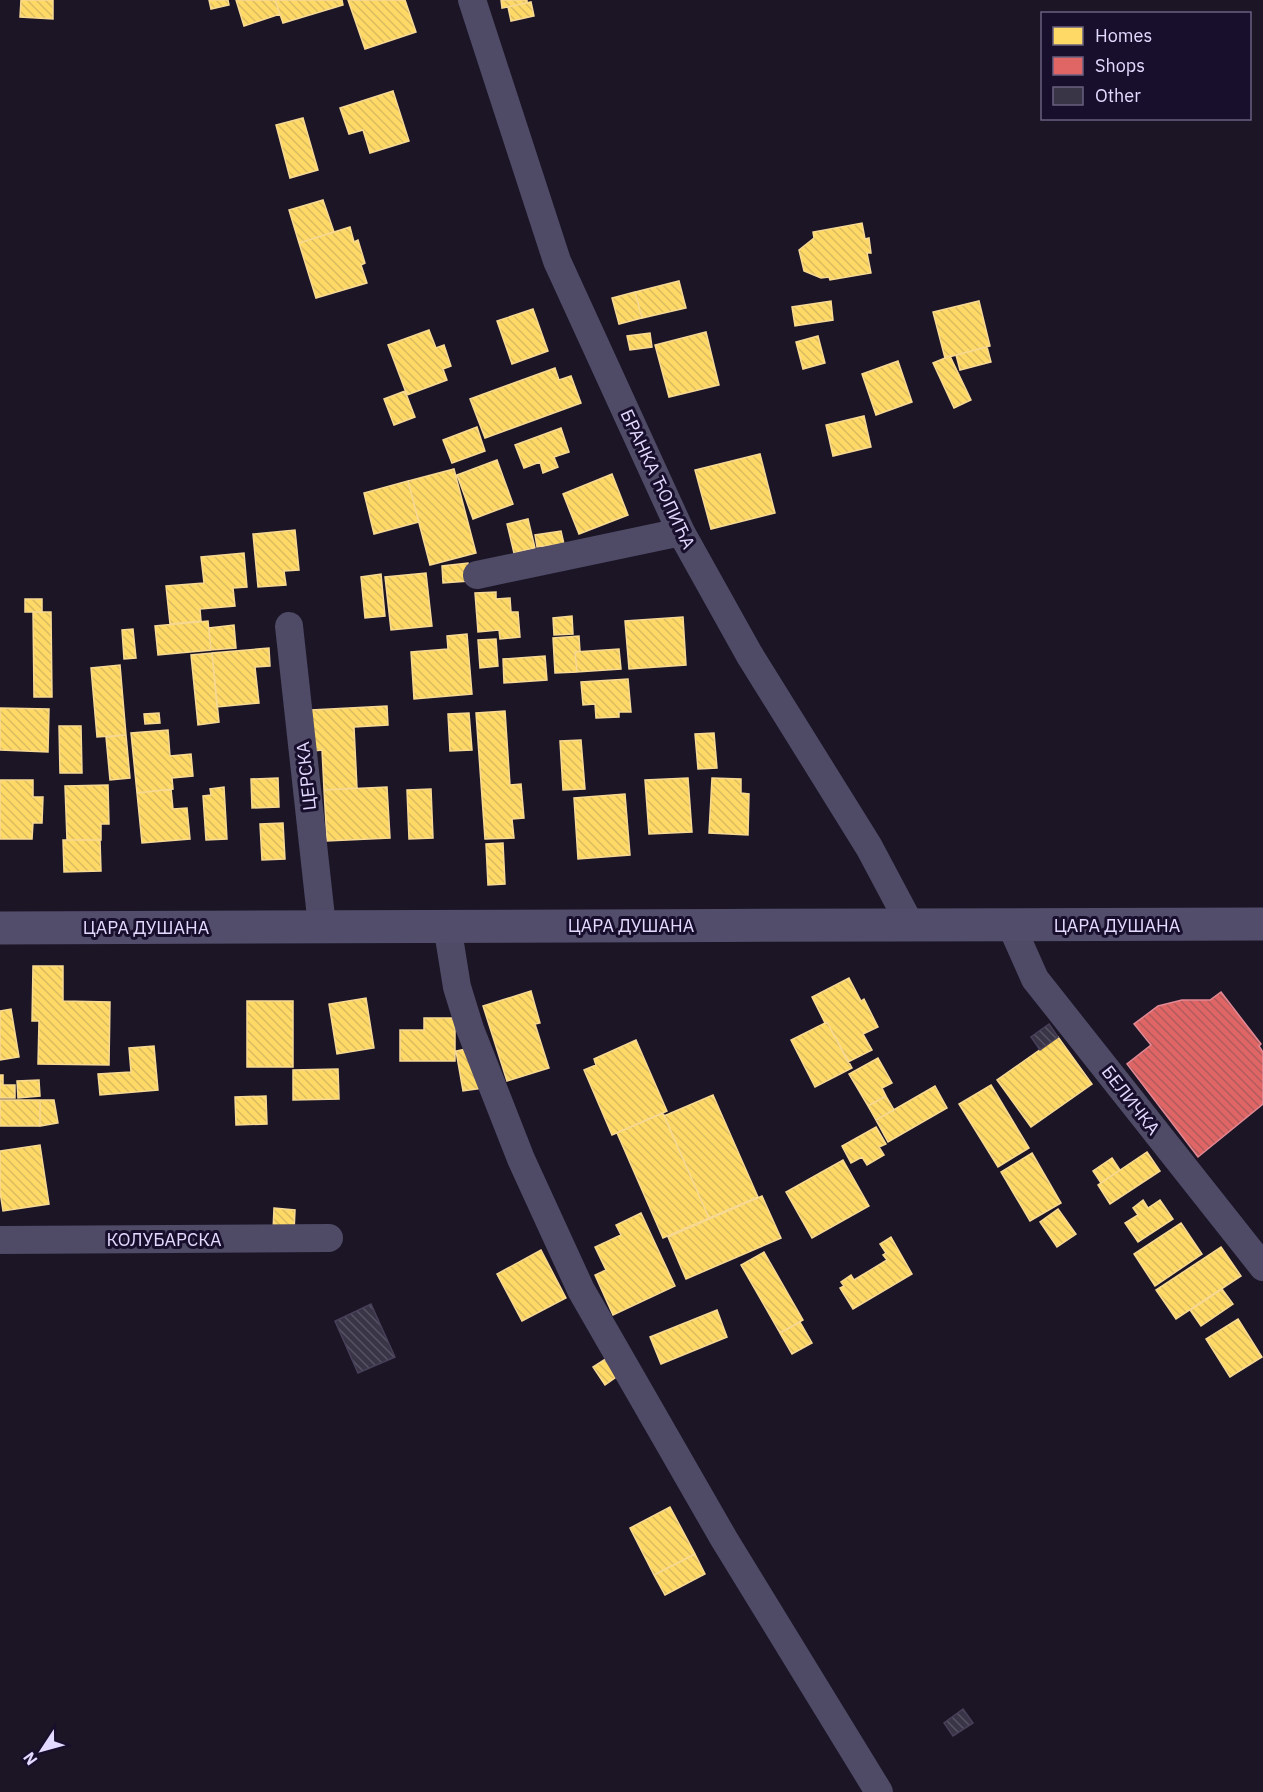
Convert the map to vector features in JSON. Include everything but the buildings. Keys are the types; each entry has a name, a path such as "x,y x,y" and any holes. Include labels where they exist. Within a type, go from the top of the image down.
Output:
{"main road":[{"name":"ЦАРА ДУШАНА","path":"0,928 1263,924"}],"street":[{"name":"БРАНКА ЋОПИЋА","path":"472,0 557,261 681,532 749,654 869,847 911,926"},
{"path":"477,575 681,532"},
{"name":"ЦЕРСКА","path":"289,627 322,926"},
{"path":"447,925 458,987 470,1029 521,1159 581,1290 724,1539 879,1792"},
{"name":"БЕЛИЧКА","path":"1011,925 1035,979 1263,1267"},
{"name":"КОЛУБАРСКА","path":"0,1240 329,1238"}]}
